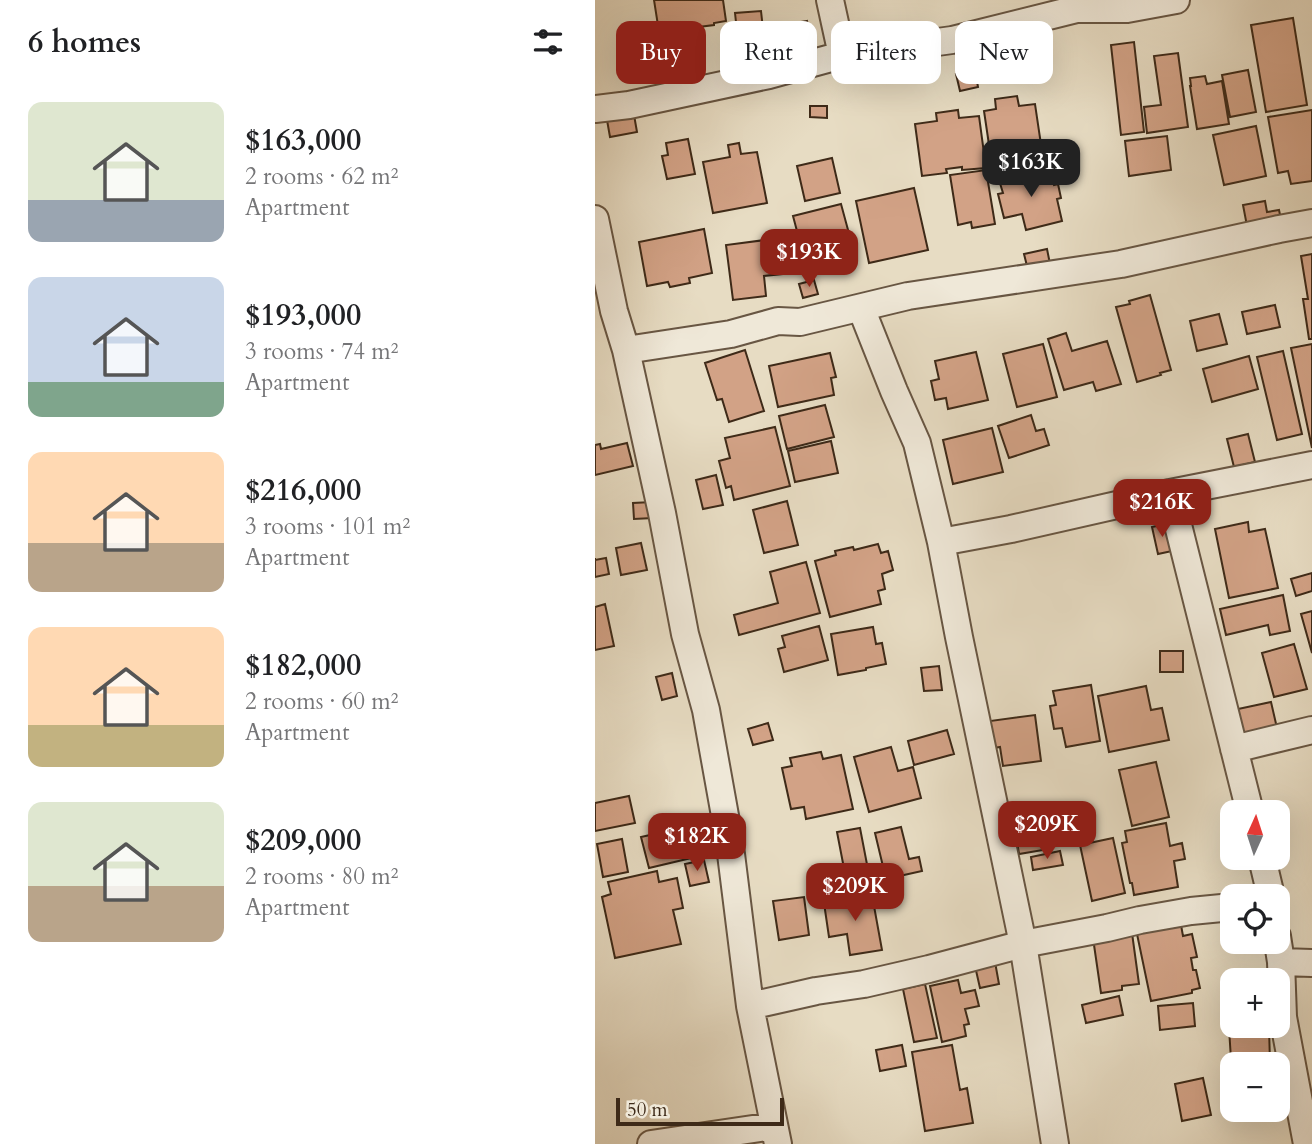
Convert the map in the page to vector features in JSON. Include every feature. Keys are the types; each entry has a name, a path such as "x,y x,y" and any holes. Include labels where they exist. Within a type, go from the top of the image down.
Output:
{"street":[{"path":"830,0 835,21"},
{"path":"941,42 1076,5 1127,9 1176,0"},
{"path":"595,109 629,105 769,75 831,58"},
{"path":"595,219 662,513 685,634 706,710 729,838 750,1006 776,1135 652,1144"},
{"path":"626,350 730,334 778,321 800,321 908,296 1121,264 1312,223"},
{"path":"861,308 917,443 941,542 1023,944 1055,1144"},
{"path":"941,542 1312,465"},
{"path":"1170,493 1247,800"},
{"path":"1234,749 1312,730"},
{"path":"750,1006 929,970 1023,944 1162,915 1220,908"},
{"path":"1280,954 1283,1017 1307,1144"},
{"path":"1281,962 1312,964"}],"building":[{"path":"654,0 723,0 726,21 714,25 706,26 706,21 657,21"},
{"path":"761,11 762,21 736,21 735,13"},
{"path":"1293,18 1307,105 1266,112 1251,25"},
{"path":"1134,42 1144,132 1121,135 1111,45"},
{"path":"1178,53 1188,127 1147,133 1144,107 1161,105 1154,56"},
{"path":"1248,70 1256,112 1230,117 1222,75"},
{"path":"1205,76 1207,84 1222,81 1229,124 1197,129 1190,78"},
{"path":"958,84 977,84 978,87 960,91"},
{"path":"1017,96 1019,106 1035,104 1043,158 992,165 984,111 996,109 995,99"},
{"path":"810,106 827,106 827,118 810,117"},
{"path":"958,110 959,118 979,116 986,168 946,169 947,173 922,176 915,124 937,121 936,113"},
{"path":"1312,110 1312,181 1291,184 1288,171 1278,173 1268,117"},
{"path":"634,115 637,132 610,137 607,120"},
{"path":"1256,126 1266,176 1224,185 1213,135"},
{"path":"1167,136 1171,170 1129,176 1125,141"},
{"path":"688,139 695,174 667,179 662,156 668,155 666,143"},
{"path":"739,143 741,154 757,152 767,203 713,213 703,162 730,157 728,145"},
{"path":"832,158 840,193 805,201 797,166"},
{"path":"1049,168 1054,185 1058,184 1061,198 1057,199 1062,221 1026,230 1022,214 1004,218 998,194 1003,193 999,180"},
{"path":"986,170 995,224 972,228 971,222 958,225 950,175"},
{"path":"914,188 928,250 869,263 856,201"},
{"path":"1265,201 1267,212 1279,210 1282,224 1247,226 1243,205"},
{"path":"841,204 854,252 806,265 793,216"},
{"path":"704,229 712,273 689,278 690,283 670,287 668,282 647,286 639,242"},
{"path":"765,240 767,258 780,257 782,274 764,276 766,296 733,300 726,245"},
{"path":"1047,249 1050,264 1028,270 1024,254"},
{"path":"1312,254 1312,339 1309,339 1303,299 1308,299 1301,256"},
{"path":"814,280 818,294 803,298 799,284"},
{"path":"1150,295 1171,370 1137,382 1116,307"},
{"path":"1275,305 1280,327 1247,334 1242,312"},
{"path":"1219,314 1227,344 1197,351 1190,321"},
{"path":"1066,333 1072,351 1107,341 1121,384 1096,391 1093,382 1064,390 1048,339"},
{"path":"1043,344 1057,397 1017,407 1003,354"},
{"path":"1312,344 1312,448 1291,348"},
{"path":"745,350 764,411 729,422 722,399 717,400 705,363"},
{"path":"1283,351 1302,434 1277,440 1257,357"},
{"path":"976,352 988,400 948,409 946,398 935,400 931,381 939,379 935,361"},
{"path":"830,353 836,377 831,378 834,395 778,407 769,366"},
{"path":"1249,356 1258,389 1212,402 1203,369"},
{"path":"825,405 834,437 787,449 779,416"},
{"path":"1031,415 1036,431 1044,429 1049,445 1009,458 998,426"},
{"path":"775,427 790,486 734,500 731,486 726,488 719,461 730,458 725,438"},
{"path":"992,428 1003,472 953,484 943,440"},
{"path":"1248,434 1255,462 1234,467 1227,439"},
{"path":"831,441 838,473 795,482 788,451"},
{"path":"627,443 633,466 595,475 595,445 600,444 601,449"},
{"path":"716,475 723,505 703,509 696,480"},
{"path":"787,501 798,545 764,553 753,510"},
{"path":"652,502 653,518 634,519 633,503"},
{"path":"1248,522 1249,532 1265,529 1278,588 1229,598 1215,529"},
{"path":"1166,524 1172,551 1158,554 1152,527"},
{"path":"641,543 647,570 621,575 616,548"},
{"path":"878,544 881,553 888,551 893,570 882,574 885,589 878,591 881,604 830,617 815,561 836,555 835,551"},
{"path":"606,558 609,574 595,577 595,560"},
{"path":"806,562 820,613 739,635 734,615 778,603 770,572"},
{"path":"1312,573 1312,591 1296,596 1291,579"},
{"path":"1283,595 1290,631 1270,635 1268,625 1226,635 1220,609"},
{"path":"605,604 614,646 595,650 595,607"},
{"path":"1312,611 1312,653 1301,614"},
{"path":"819,626 828,660 784,672 778,649 785,647 782,636"},
{"path":"873,627 876,644 882,643 886,664 838,675 831,634"},
{"path":"1294,644 1307,689 1274,697 1262,653"},
{"path":"1160,651 1183,651 1183,672 1160,672"},
{"path":"939,666 942,690 924,691 921,668"},
{"path":"672,673 677,696 662,700 656,677"},
{"path":"1091,685 1100,741 1066,747 1062,728 1054,729 1050,706 1056,705 1053,691"},
{"path":"1146,686 1151,710 1162,708 1169,740 1109,752 1098,696"},
{"path":"1271,702 1277,728 1244,736 1238,709"},
{"path":"1035,715 1041,761 1003,766 1000,747 994,748 990,721"},
{"path":"768,723 773,740 753,745 748,729"},
{"path":"947,730 954,754 914,765 908,741"},
{"path":"891,747 898,771 913,767 921,798 869,812 854,757"},
{"path":"821,752 823,759 841,755 853,809 806,819 804,807 791,809 782,768 792,766 790,758"},
{"path":"1156,762 1169,817 1132,826 1119,770"},
{"path":"629,796 635,823 595,831 595,803"},
{"path":"684,821 690,844 700,841 704,855 649,868 641,837 668,831 667,825"},
{"path":"1166,823 1170,846 1182,843 1185,859 1174,861 1178,887 1134,895 1122,843 1127,842 1125,831"},
{"path":"901,827 909,859 919,857 922,871 886,879 875,833"},
{"path":"860,828 870,880 847,884 837,832"},
{"path":"1040,832 1043,850 1019,854 1016,836"},
{"path":"1113,838 1125,893 1092,901 1080,845"},
{"path":"622,839 628,872 603,877 597,844"},
{"path":"1060,851 1063,865 1033,870 1031,857"},
{"path":"704,860 709,882 690,886 685,864"},
{"path":"657,871 659,882 677,878 683,908 673,910 681,944 615,958 602,897 611,894 608,882"},
{"path":"872,895 882,950 850,955 847,934 829,937 824,903"},
{"path":"804,897 809,935 779,940 773,901"},
{"path":"1181,925 1183,936 1192,934 1197,957 1191,958 1200,988 1192,990 1192,993 1151,1001 1137,934"},
{"path":"1132,933 1139,984 1101,993 1093,938"},
{"path":"995,962 999,984 980,988 975,966"},
{"path":"958,980 961,993 975,990 979,1006 965,1009 969,1024 964,1025 966,1036 942,1042 930,986"},
{"path":"925,984 937,1038 914,1042 903,989"},
{"path":"1119,996 1123,1015 1086,1023 1082,1005"},
{"path":"1193,1003 1195,1026 1160,1030 1158,1006"},
{"path":"1230,1038 1269,1038 1270,1052 1231,1052"},
{"path":"902,1045 906,1066 880,1071 876,1050"},
{"path":"952,1045 960,1090 967,1088 973,1123 925,1131 912,1052"},
{"path":"1203,1078 1211,1115 1182,1121 1175,1084"}]}
